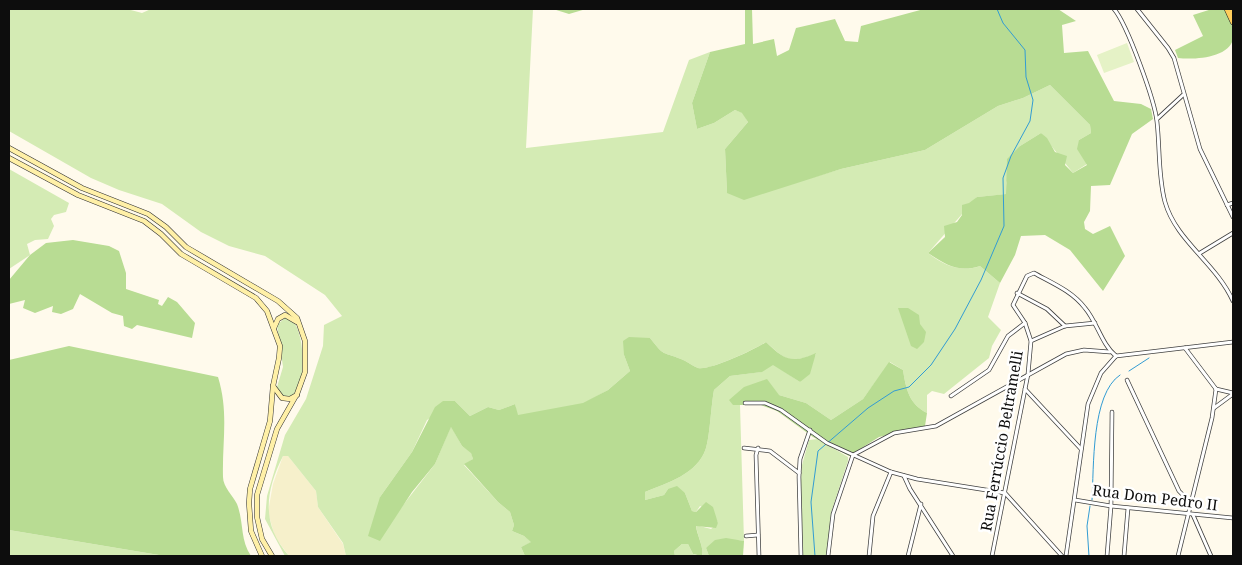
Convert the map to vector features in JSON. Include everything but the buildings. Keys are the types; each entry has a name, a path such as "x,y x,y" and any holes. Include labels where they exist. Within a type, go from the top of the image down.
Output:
{"main road":[{"path":"1228,9 1233,22"},
{"path":"9,148 82,188 148,214 166,227 186,247 278,302 291,312 300,324 305,341 306,361 297,394 276,429 258,495 257,517 262,539 272,556"},
{"path":"9,158 78,195 153,227 181,254 256,298 267,310 280,346 272,386 271,416 250,489 249,503 251,532 262,556"},
{"path":"274,328 278,319 285,315 300,324"},
{"path":"272,386 280,396 286,399 297,394"}],"street":[{"path":"1114,9 1121,17 1129,34 1157,120 1162,187 1173,225 1225,282 1233,301"},
{"path":"1137,9 1174,58 1183,95 1200,149 1233,217"},
{"path":"1157,120 1183,95"},
{"path":"1227,206 1233,203"},
{"path":"1200,253 1233,233"},
{"path":"1065,326 1047,309 1017,293 1027,276 1034,273 1068,292 1086,308 1110,352 1116,356 1233,342"},
{"name":"Rua Ferrúccio Beltramelli","path":"992,556 1028,374 1031,341 1025,323 1013,304 1017,293"},
{"path":"952,396 989,370 1008,336 1025,323"},
{"path":"1031,341 1065,326 1095,323"},
{"path":"1185,347 1216,389 1233,394"},
{"path":"828,556 833,514 853,455 894,433 936,426 1066,354 1084,350 1110,352"},
{"path":"1064,556 1075,500 1088,404 1093,388 1101,373 1116,356"},
{"path":"1126,380 1179,491 1192,503"},
{"path":"1025,389 1082,449"},
{"path":"1178,556 1191,515 1192,503 1214,408 1216,389"},
{"path":"1214,408 1233,394"},
{"path":"745,403 765,404 781,410 827,443 891,472 917,479 1005,493 1064,556"},
{"path":"1107,556 1111,506 1112,412"},
{"path":"801,556 800,459 810,430"},
{"path":"744,448 758,448 770,451 799,473"},
{"path":"758,448 756,455 759,556"},
{"path":"869,556 873,516 891,472"},
{"path":"904,475 910,489 922,504 953,556"},
{"path":"910,489 917,479"},
{"name":"Rua Dom Pedro II","path":"1075,500 1128,508 1233,518"},
{"path":"908,556 922,504"},
{"path":"1124,556 1128,508"},
{"path":"1191,515 1211,556"},
{"path":"917,520 929,517"},
{"path":"746,536 758,535"}],"shaded area":[{"path":"283,456 288,456 316,491 318,507 343,544 346,556 289,556 275,537 268,512 273,484"}],"green space":[{"path":"9,9 127,9 142,13 151,9 533,9 526,148 663,132 689,60 710,52 692,103 697,129 714,123 735,110 743,113 748,122 725,149 727,193 804,180 841,169 925,150 998,106 1023,98 1050,85 1090,125 1091,133 1079,140 1087,164 1073,173 1041,133 1020,146 1006,183 1007,194 977,197 928,253 952,267 966,269 980,266 1000,283 988,317 1001,330 992,346 989,358 944,394 932,391 927,395 927,413 916,405 909,395 903,370 890,362 863,399 831,420 806,403 779,395 733,405 740,405 744,541 735,540 706,548 709,556 702,556 702,548 696,525 711,529 718,523 713,512 700,506 696,512 692,511 685,493 668,489 664,495 645,500 645,492 681,476 696,465 702,457 706,448 714,390 730,376 761,372 773,364 800,382 816,354 800,359 789,359 779,354 766,342 721,363 698,368 664,353 650,338 624,355 630,371 608,390 583,404 517,416 515,404 499,410 488,407 470,416 455,401 427,420 412,452 380,497 397,513 435,464 451,426 462,446 471,452 473,459 464,465 498,502 510,512 514,525 512,531 532,542 521,547 525,556 346,556 343,543 318,507 316,491 288,456 283,456 272,482 269,508 274,532 289,556 285,556 265,519 267,496 285,435 306,399 323,346 324,325 342,316 325,295 265,256 229,246 201,232 162,204 119,190 91,178 9,131"},
{"path":"553,9 586,9 569,14"},
{"path":"745,9 752,9 753,44 774,39 777,56 789,50 796,28 835,19 845,41 858,42 861,26 924,9 1058,9 1076,21 1062,25 1064,53 1088,51 1114,101 1141,104 1151,109 1153,119 1132,134 1110,185 1091,186 1090,211 1084,222 1085,229 1093,234 1110,226 1125,256 1103,291 1070,250 1045,235 1021,236 1015,255 1000,283 980,266 966,269 953,267 928,253 945,237 944,226 957,222 962,215 962,205 969,203 977,197 1006,194 1007,159 1020,146 1041,133 1047,138 1055,152 1067,156 1065,165 1073,173 1087,165 1077,149 1079,140 1091,133 1090,125 1050,85 1023,98 998,106 925,150 841,169 744,200 727,193 725,149 748,122 742,113 735,110 714,123 697,129 692,103 710,52 745,44"},
{"path":"1212,9 1225,9 1233,31 1233,39 1230,45 1218,54 1210,56 1193,59 1178,58 1175,50 1203,36 1193,15"},
{"path":"1127,43 1134,62 1104,73 1097,55"},
{"path":"9,169 69,203 66,212 54,215 51,219 54,226 48,239 35,240 27,244 30,255 9,269"},
{"path":"73,240 109,246 119,251 126,273 126,289 159,300 158,304 162,306 168,297 177,302 195,323 192,338 137,325 132,329 124,326 123,316 112,313 80,294 73,309 61,314 52,312 53,306 35,313 23,308 25,300 9,304 9,280 30,255 46,243"},
{"path":"898,308 908,308 919,315 920,324 926,332 924,342 917,349 911,346"},
{"path":"286,317 294,323 298,330 303,360 301,381 298,389 293,396 283,398 277,387 283,367 277,325"},
{"path":"629,337 650,338 664,353 698,368 722,363 766,342 778,353 789,358 800,358 816,353 810,374 800,382 773,365 762,372 730,376 714,390 706,448 702,457 696,465 681,476 645,492 645,500 664,495 668,489 677,486 685,493 692,511 696,512 706,502 713,507 718,523 716,528 696,526 702,548 702,556 693,554 688,544 682,544 674,551 675,556 525,556 521,547 531,542 524,536 512,531 514,525 510,512 498,502 464,464 473,459 471,453 462,446 451,427 435,464 412,492 380,541 368,536 380,497 412,452 435,407 443,401 455,401 470,416 488,407 499,410 515,404 518,415 583,403 608,390 630,371 624,355 623,341"},
{"path":"69,346 218,377 224,415 223,481 237,504 245,544 251,556 165,556 9,530 9,360"},
{"path":"889,362 903,370 909,395 916,405 927,413 925,426 879,437 849,456 813,437 777,411 761,405 733,405 729,400 744,387 767,379 779,395 806,403 831,420 863,399"},
{"path":"818,439 848,457 848,461 831,513 827,556 803,556 802,465 809,440"},
{"path":"9,530 165,556 9,556"},
{"path":"726,538 744,541 743,556 709,556 706,548 715,540"},
{"path":"682,544 688,544 693,554 698,556 675,556 674,551"}],"waterway":[{"path":"815,556 811,502 818,451 868,408 894,391 909,387 931,365 955,329 981,280 1004,226 1003,178 1011,156 1030,121 1033,100 1026,77 1025,50 1003,23 997,9"},
{"path":"1129,371 1149,358"},
{"path":"1092,500 1094,451 1099,414 1104,398 1111,385 1120,375"},
{"path":"1089,556 1087,526 1090,506"}]}
